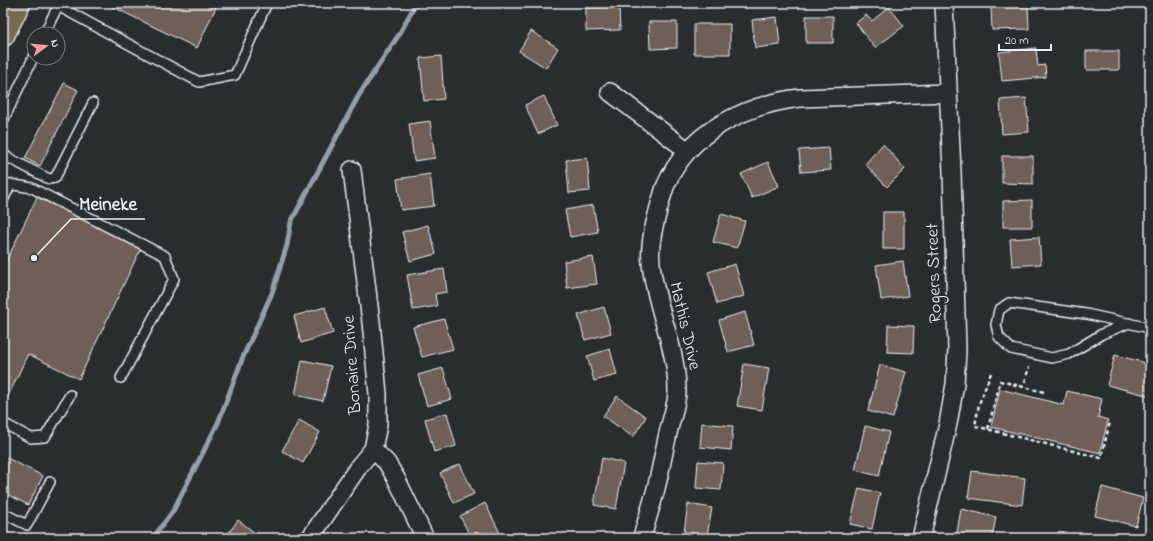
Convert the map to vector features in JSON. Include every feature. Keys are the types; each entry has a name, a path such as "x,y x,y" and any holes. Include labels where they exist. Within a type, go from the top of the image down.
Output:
{"main road":[{"path":"3,35 19,3"}],"street":[{"name":"Rogers Street","path":"922,538 948,424 955,384 958,350 952,171 944,3"},
{"path":"610,92 688,151"},
{"name":"Mathis Drive","path":"642,538 658,481 677,393 676,369 671,345 653,280 651,244 653,227 666,187 678,163 705,134 716,126 755,107 800,98 948,93"},
{"name":"Bonaire Drive","path":"310,538 359,466 373,449 378,425 378,394 371,322 352,170"},
{"path":"373,449 387,463 397,480 425,538"}],"lane":[{"path":"47,26 55,4 199,82 235,75 266,3"},
{"path":"3,121 29,66"},
{"path":"3,152 5,156 49,179 55,178 93,102"},
{"path":"3,200 7,184 32,188 165,256 174,279 121,378"},
{"path":"1130,323 1102,334 1069,354 1052,358 1011,349 999,337 996,325 999,310 1009,303 1086,314 1130,323 1150,328"},
{"path":"3,423 31,438 45,437 70,395"},
{"path":"3,513 27,525 50,482"}],"path":[{"path":"991,373 979,404 975,426 1102,458 1110,422"},
{"path":"988,429 1000,381 1044,392"}],"building":[{"path":"105,3 218,3 197,48"},
{"path":"1028,6 1029,29 992,30 991,7"},
{"path":"619,7 620,30 586,31 586,8"},
{"path":"889,7 904,26 875,48 856,23 866,15 872,21"},
{"path":"806,16 833,16 833,43 806,43"},
{"path":"777,17 780,45 755,48 752,20"},
{"path":"649,22 677,22 677,48 650,49"},
{"path":"694,24 730,24 730,54 694,54"},
{"path":"531,31 558,48 546,68 519,51"},
{"path":"1036,48 1038,66 1045,65 1046,77 1002,81 999,52"},
{"path":"1086,51 1119,51 1119,70 1086,70"},
{"path":"441,56 444,99 424,101 420,58"},
{"path":"64,83 78,90 40,166 25,158"},
{"path":"544,96 557,125 538,134 525,105"},
{"path":"1026,98 1029,132 1002,134 1000,100"},
{"path":"430,121 435,158 414,161 409,124"},
{"path":"883,144 905,169 887,187 865,164"},
{"path":"829,148 831,170 801,172 799,150"},
{"path":"1002,156 1033,156 1033,184 1002,183"},
{"path":"587,158 590,191 569,193 566,160"},
{"path":"768,162 779,186 752,198 741,174"},
{"path":"430,174 434,206 401,210 397,179"},
{"path":"37,197 141,248 79,379 28,354 3,407 3,268"},
{"path":"1032,200 1032,227 1003,227 1003,201"},
{"path":"593,205 598,232 570,237 565,210"},
{"path":"883,212 904,212 904,249 883,249"},
{"path":"721,214 745,221 737,248 713,242"},
{"path":"428,225 436,254 410,261 402,232"},
{"path":"1039,237 1041,264 1012,266 1010,239"},
{"path":"1150,245 1150,269 1145,268"},
{"path":"593,257 597,284 567,288 564,261"},
{"path":"903,261 908,296 881,300 876,265"},
{"path":"735,264 744,296 717,304 708,272"},
{"path":"444,269 447,292 435,294 437,306 413,310 407,275"},
{"path":"325,307 333,333 301,343 294,316"},
{"path":"604,307 611,333 585,340 578,315"},
{"path":"745,312 754,345 728,352 719,320"},
{"path":"444,319 453,349 422,357 413,327"},
{"path":"888,325 914,326 913,353 887,352"},
{"path":"610,349 617,375 594,381 587,356"},
{"path":"1115,355 1150,364 1150,396 1107,385"},
{"path":"302,360 331,366 323,401 295,395"},
{"path":"744,364 769,368 762,410 737,406"},
{"path":"880,365 906,372 893,418 868,411"},
{"path":"443,368 452,399 427,406 418,375"},
{"path":"1000,389 1064,405 1067,391 1102,399 1098,417 1108,420 1100,453 991,427"},
{"path":"617,396 646,417 633,437 603,416"},
{"path":"447,413 456,446 434,452 425,419"},
{"path":"299,420 320,432 303,463 282,451"},
{"path":"702,423 733,426 731,450 700,447"},
{"path":"865,426 889,432 879,476 855,470"},
{"path":"3,456 43,476 28,505 3,492"},
{"path":"602,458 624,463 616,509 594,505"},
{"path":"698,461 723,463 721,490 696,488"},
{"path":"460,464 474,494 454,503 440,473"},
{"path":"972,471 1025,478 1022,505 968,498"},
{"path":"1102,487 1143,498 1136,526 1095,516"},
{"path":"859,488 880,493 872,529 850,524"},
{"path":"485,503 501,535 495,538 471,538 460,516"},
{"path":"688,504 712,508 707,536 684,532"},
{"path":"961,509 996,517 992,538 956,538"},
{"path":"238,520 259,536 257,538 225,538"}],"waterway":[{"path":"153,538 173,511 218,423 243,357 272,293 287,245 291,222 359,95 400,33 416,3"}],"place":[{"name":"Meineke","path":"34,258"}]}
